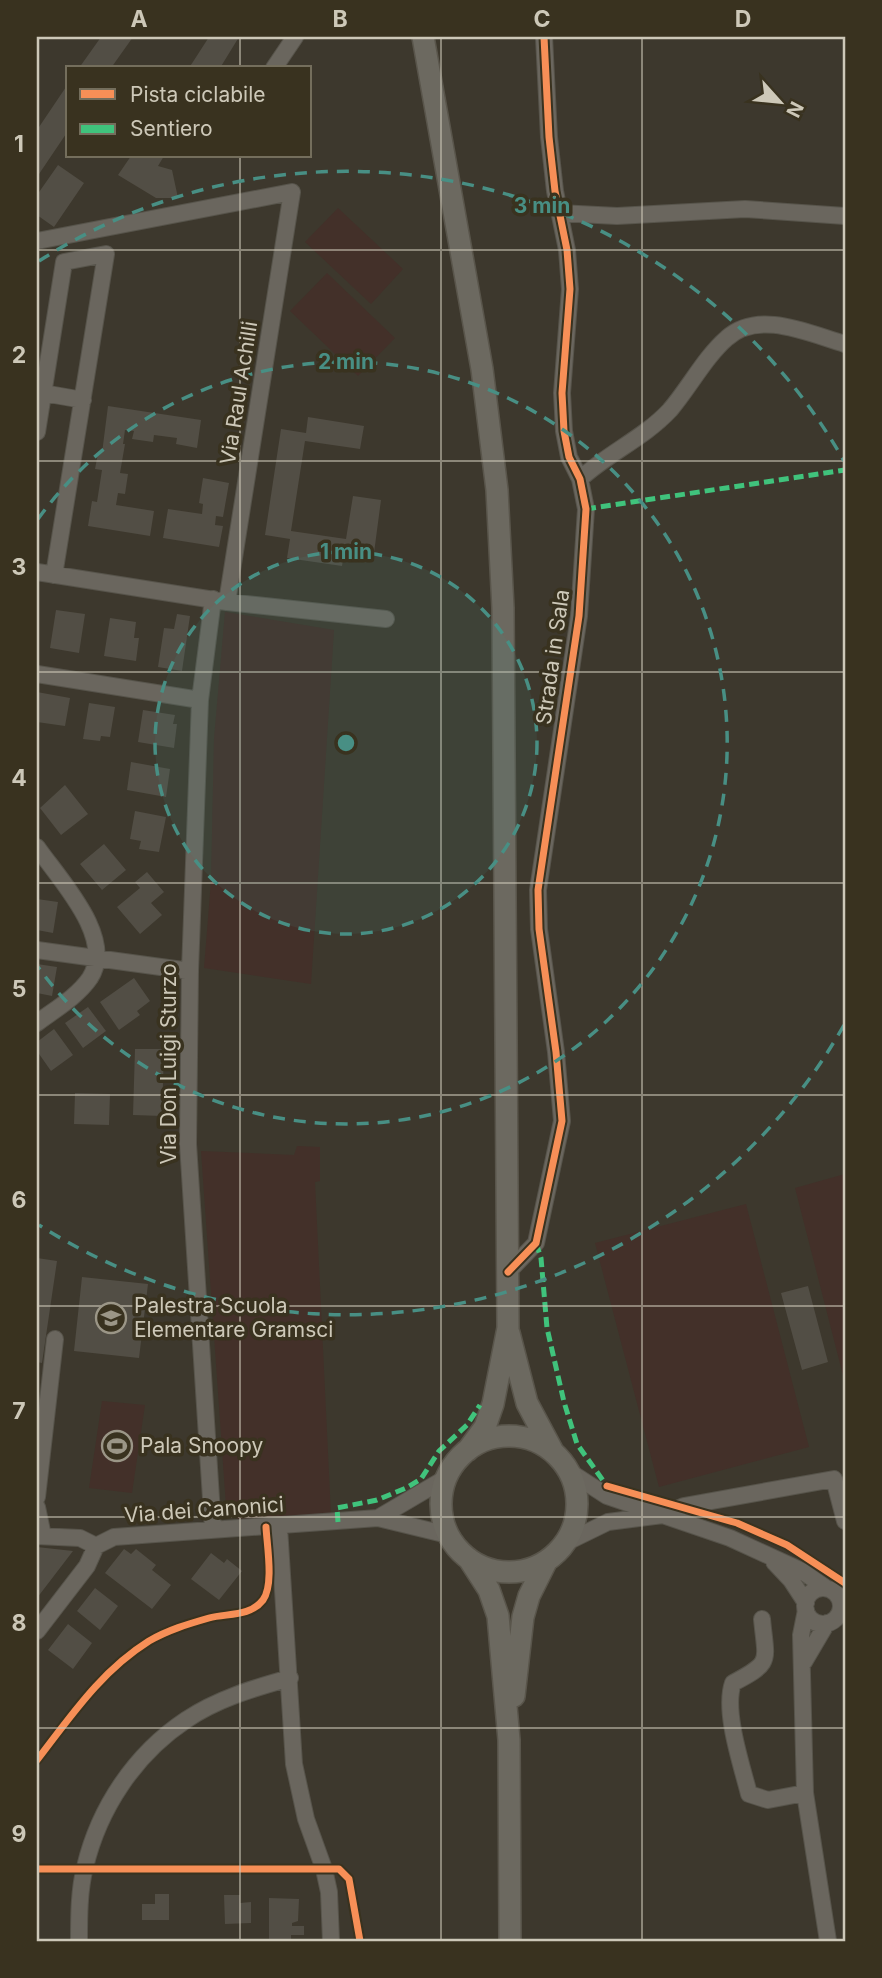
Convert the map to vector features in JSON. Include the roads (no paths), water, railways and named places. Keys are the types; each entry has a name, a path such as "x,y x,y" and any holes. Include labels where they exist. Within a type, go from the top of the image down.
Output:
{"main road":[{"path":"423,37 482,369 497,490 503,608 508,1328 493,1404 485,1427 446,1478 441,1497 442,1517 448,1535 457,1548 469,1559 487,1569 507,1573 527,1570 546,1562"},
{"path":"508,1328 527,1403 553,1452 570,1472 576,1489 577,1508 574,1527 565,1544 546,1562 529,1596 523,1617 509,1740"},
{"path":"468,1450 488,1440 511,1436 533,1440 553,1452"},
{"path":"469,1559 489,1590 498,1616 509,1740 510,1941"}],"street":[{"path":"275,66 295,37"},
{"name":"Strada in Sala","path":"508,1272 536,1242 562,1121 556,1052 539,929 537,890 579,616 586,509 580,478 569,457 564,431 562,393 570,289 568,250 559,213 549,137 544,37"},
{"name":"Via Raul Achilli","path":"37,242 292,192 220,601"},
{"path":"559,213 617,216 745,209 845,216"},
{"path":"37,432 64,262 106,254 54,575"},
{"path":"580,478 599,461 650,428 670,410 726,338 742,328 761,324 786,327 845,344"},
{"path":"43,393 83,400"},
{"path":"37,572 220,601 386,619"},
{"name":"Via Don Luigi Sturzo","path":"213,1529 188,1144 190,971 200,700 220,601"},
{"path":"37,674 200,700"},
{"path":"37,847 90,923 98,960 80,990 37,1023"},
{"path":"37,950 190,971"},
{"path":"37,1497 55,1339"},
{"path":"570,1472 607,1496 730,1538 768,1555 802,1571 837,1594 841,1609 803,1664"},
{"name":"Via dei Canonici","path":"378,1518 446,1478"},
{"path":"565,1544 608,1522 663,1515 684,1506 834,1479 845,1521"},
{"path":"37,1507 40,1536 80,1538 96,1546 87,1566 37,1631"},
{"name":"Via dei Canonici","path":"96,1546 114,1537 378,1518 448,1535"},
{"path":"730,1538 737,1523"},
{"path":"279,1527 290,1678 290,1728 297,1784 324,1869 333,1941"},
{"path":"768,1555 791,1580 813,1621 835,1621"},
{"path":"828,1941 805,1793 801,1635 806,1606 813,1591 837,1594"},
{"path":"762,1619 766,1654 763,1664 758,1670 733,1683 730,1692 735,1740 749,1794 768,1800 805,1793"},
{"path":"79,1941 84,1869 107,1806 127,1775 154,1745 186,1720 219,1702 290,1678"}],"place":[{"name":"Palestra Scuola Elementare Gramsci","path":"111,1318"},
{"name":"Pala Snoopy","path":"117,1446"}]}
